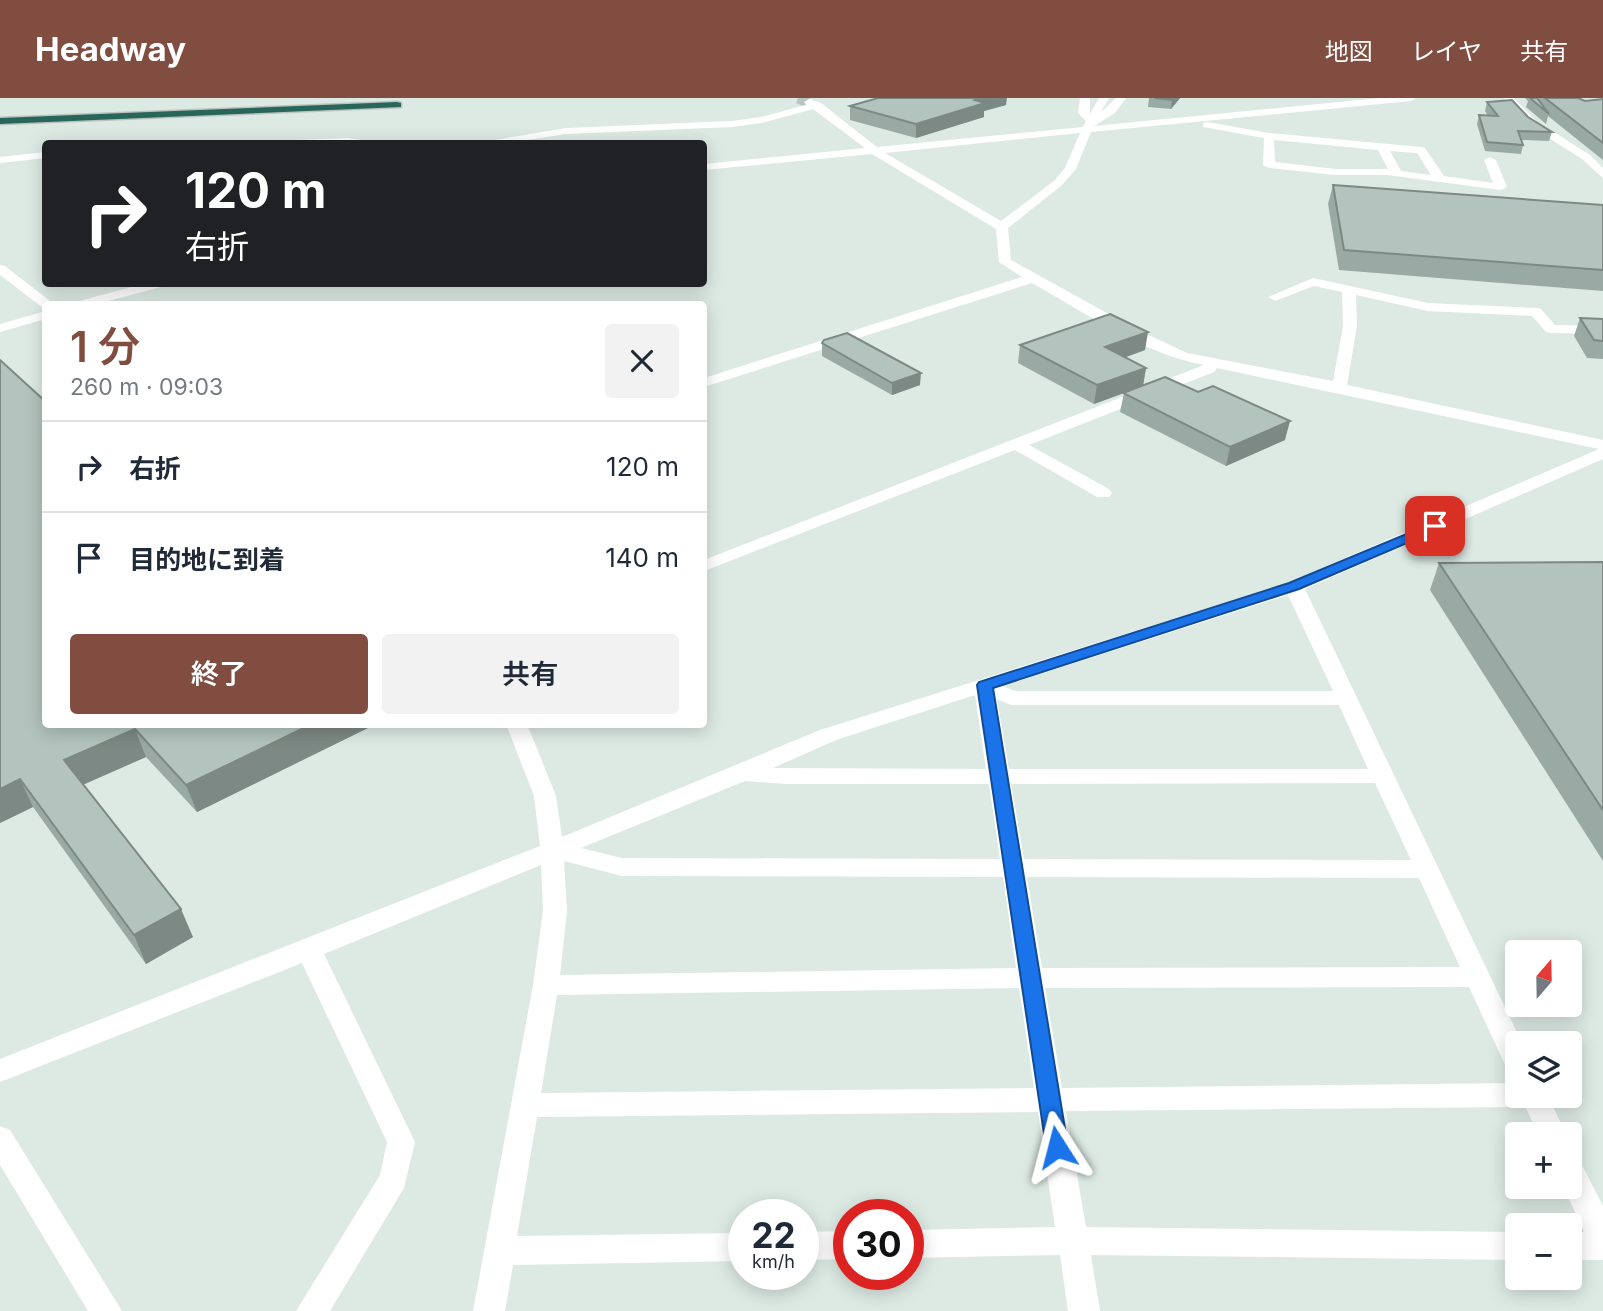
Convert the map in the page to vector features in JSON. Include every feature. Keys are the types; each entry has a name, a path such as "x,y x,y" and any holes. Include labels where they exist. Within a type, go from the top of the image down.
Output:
{"highway":[{"path":"0,112 219,100"},
{"path":"0,120 397,102"}],"street":[{"path":"1085,98 1083,113 1089,125"},
{"path":"1002,227 1064,176 1078,154 1089,125 1104,98"},
{"path":"1089,125 1111,111 1121,98"},
{"path":"707,167 875,151 1089,125 1181,120 1411,98"},
{"path":"1509,98 1531,122 1587,157 1603,174"},
{"path":"504,140 566,131 732,124 762,120 813,104 835,118 875,151 1002,227"},
{"path":"835,118 847,115"},
{"path":"1181,120 1269,136 1421,150 1441,181"},
{"path":"1269,136 1269,165 1335,172 1391,173 1500,187 1490,160"},
{"path":"1382,147 1396,172 1391,173"},
{"path":"0,160 42,155"},
{"path":"1002,227 1005,262 1174,354 1603,445"},
{"path":"0,269 43,301"},
{"path":"707,382 1032,278"},
{"path":"1275,297 1312,282 1428,307 1536,312 1551,328 1603,330"},
{"path":"95,301 145,287"},
{"path":"1339,388 1350,326 1349,291"},
{"path":"0,328 42,317"},
{"path":"707,565 1209,369 1212,363"},
{"path":"1016,444 1103,493"},
{"path":"0,1071 309,950 743,773 828,735 1294,586 1603,453"},
{"path":"1294,586 1505,1036"},
{"path":"984,685 1011,698 1345,698"},
{"path":"984,685 1084,1311"},
{"path":"489,1311 546,985 555,911 552,850 545,796 518,728"},
{"path":"743,773 787,777 1382,776"},
{"path":"552,850 622,867 1426,869"},
{"path":"309,950 401,1142 394,1179 312,1311"},
{"path":"546,985 1030,978 1477,977"},
{"path":"525,1105 1505,1095"},
{"path":"0,1139 106,1311"},
{"path":"1582,1195 1603,1238"},
{"path":"924,1244 1073,1241 1505,1246"},
{"path":"1582,1246 1603,1246"},
{"path":"499,1251 728,1247"}],"building":[{"path":"878,98 983,98 975,100 985,103 916,124 850,106"},
{"path":"1530,98 1537,98 1549,114"},
{"path":"1545,98 1578,98 1585,101 1603,99 1603,143"},
{"path":"1512,100 1528,117 1552,132 1518,131 1523,145 1487,142 1479,115 1498,116 1487,102"},
{"path":"1333,185 1603,205 1603,270 1344,250"},
{"path":"1110,314 1148,332 1105,347 1146,368 1097,385 1020,345"},
{"path":"1580,318 1603,319 1603,341 1594,340"},
{"path":"847,333 921,373 892,383 822,343"},
{"path":"0,360 42,398 42,728 304,728 186,785 135,729 64,760 181,909 134,935 20,779 0,789"},
{"path":"1165,377 1198,392 1213,386 1290,421 1230,447 1123,393"},
{"path":"1603,562 1603,810 1439,563"}],"tunnel":[{"path":"798,98 809,102"}],"route":[{"path":"1057,1147 984,685 1294,586 1435,526"}]}
